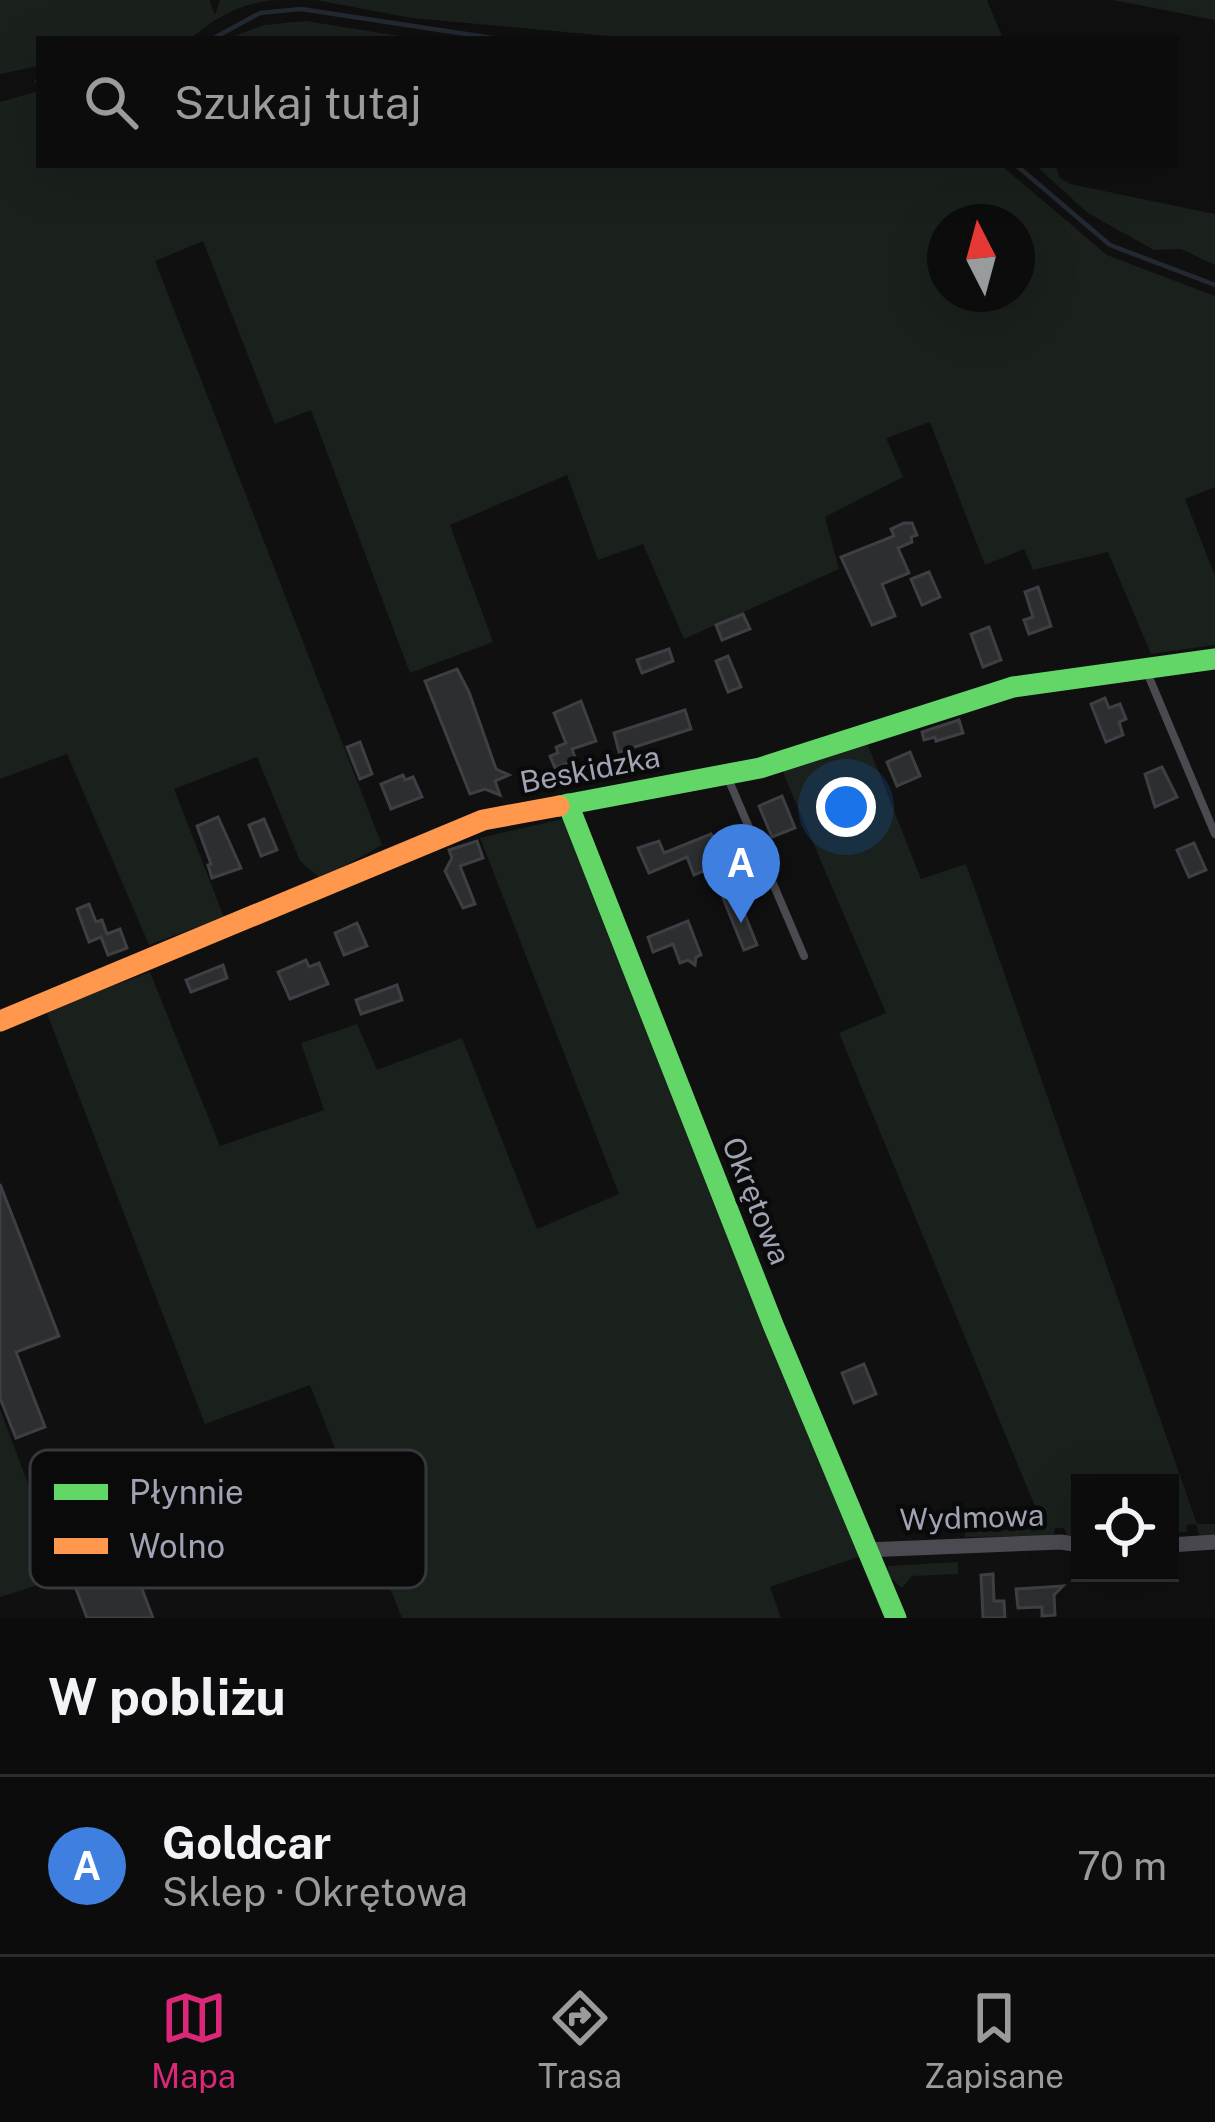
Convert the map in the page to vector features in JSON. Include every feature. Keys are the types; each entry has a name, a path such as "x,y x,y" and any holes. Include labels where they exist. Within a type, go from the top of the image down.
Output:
{"street":[{"name":"Beskidzka","path":"0,1021 483,820 760,768 1013,687 1215,659"},
{"name":"Okrętowa","path":"568,804 896,1618"},
{"path":"1179,1544 1215,1542"},
{"name":"Wydmowa","path":"865,1550 1071,1544"}],"lane":[{"path":"1146,669 1215,835"},
{"path":"727,775 804,956"}],"shaded area":[{"path":"0,0 209,0 215,15 220,0 275,0 230,12 194,36 36,36 36,67 0,74"},
{"path":"316,0 987,0 1002,36 609,36 411,18"},
{"path":"1113,0 1215,0 1215,20"},
{"path":"306,21 399,36 235,36 264,25"},
{"path":"36,92 36,168 1005,168 1107,255 1215,296 1215,487 1185,499 1215,576 1215,645 1151,654 1108,552 1033,570 1024,549 985,565 930,422 886,438 903,477 825,517 839,569 684,639 643,544 598,560 567,475 450,525 493,642 410,673 311,410 275,424 203,241 155,261 382,845 321,879 300,861 257,757 174,789 224,917 149,945 67,754 0,779 0,102"},
{"path":"1038,168 1056,168 1060,178 1070,184 1215,214 1215,265 1181,249 1154,250 1088,213"},
{"path":"866,740 921,879 966,864 1197,1524 1215,1524 1215,1534 1200,1538 1196,1524 1179,1532 1179,1474 1071,1474 1071,1536 1064,1528 1055,1528 1053,1536 965,1537 965,1532 1044,1528 839,1033 886,1013 784,768"},
{"path":"562,819 568,825 861,1556 770,1587 781,1618 402,1618 390,1588 426,1588 426,1450 336,1450 310,1385 205,1424 46,1011 150,972 220,1146 324,1110 301,1043 357,1024 377,1070 462,1038 537,1229 619,1194 480,838"},
{"path":"0,1409 30,1489 30,1587 0,1597"},
{"path":"958,1562 958,1574 912,1576 902,1588 886,1580 888,1566"}],"building":[{"path":"912,523 917,535 898,548 909,573 882,584 895,616 872,625 841,557 894,536 891,529"},
{"path":"929,572 940,597 922,605 911,579"},
{"path":"1038,587 1051,626 1029,634 1024,620 1033,617 1025,592"},
{"path":"743,614 750,629 722,640 716,625"},
{"path":"989,627 1001,660 983,667 971,634"},
{"path":"669,649 673,661 642,673 637,660"},
{"path":"728,656 741,687 728,692 716,661"},
{"path":"457,669 496,769 509,775 495,781 500,795 485,789 470,794 425,681"},
{"path":"1105,698 1109,708 1120,704 1126,719 1119,722 1123,735 1106,742 1091,704"},
{"path":"581,701 596,741 572,749 576,760 555,768 550,756 566,743 554,713"},
{"path":"685,710 691,729 619,752 614,733"},
{"path":"959,720 963,733 924,740 922,732"},
{"path":"360,742 372,774 360,779 347,747"},
{"path":"910,752 920,776 897,786 887,762"},
{"path":"1162,767 1177,797 1155,807 1145,774"},
{"path":"403,775 405,780 413,777 422,797 391,809 381,784"},
{"path":"782,796 795,828 772,837 759,806"},
{"path":"218,817 241,868 212,878 197,826"},
{"path":"264,819 277,850 261,856 249,825"},
{"path":"711,834 723,863 694,875 687,857 649,873 638,848 659,841 664,853"},
{"path":"477,841 483,858 460,866 475,904 463,908 445,871 452,858 449,850"},
{"path":"1194,843 1206,870 1189,877 1177,850"},
{"path":"734,887 757,945 744,950 721,893"},
{"path":"89,904 107,934 120,929 127,948 108,955 101,937 89,942 77,909"},
{"path":"688,921 701,955 695,965 688,960 680,963 673,944 653,952 648,937"},
{"path":"357,923 367,946 344,955 335,933"},
{"path":"306,960 309,967 319,963 328,984 290,999 278,972"},
{"path":"223,965 227,978 191,992 186,980"},
{"path":"397,985 402,1000 361,1014 356,1000"},
{"path":"0,1184 59,1336 16,1352 45,1427 16,1438 0,1398"},
{"path":"864,1364 876,1394 854,1403 842,1373"},
{"path":"993,1574 994,1601 1004,1601 1005,1618 983,1618 981,1575"},
{"path":"1063,1586 1054,1595 1055,1615 1042,1616 1042,1607 1018,1608 1016,1589"},
{"path":"76,1588 142,1588 153,1618 87,1618"}],"waterway":[{"path":"218,36 260,13 301,9 479,36"},
{"path":"1020,168 1110,245 1215,285"}],"traffic: fast":[{"path":"559,806 760,768 1013,687 1215,659"},
{"path":"568,804 774,1327 896,1618"}],"traffic: slow":[{"path":"0,1021 483,820 559,806"}],"place":[{"name":"Goldcar","path":"741,923"}]}
